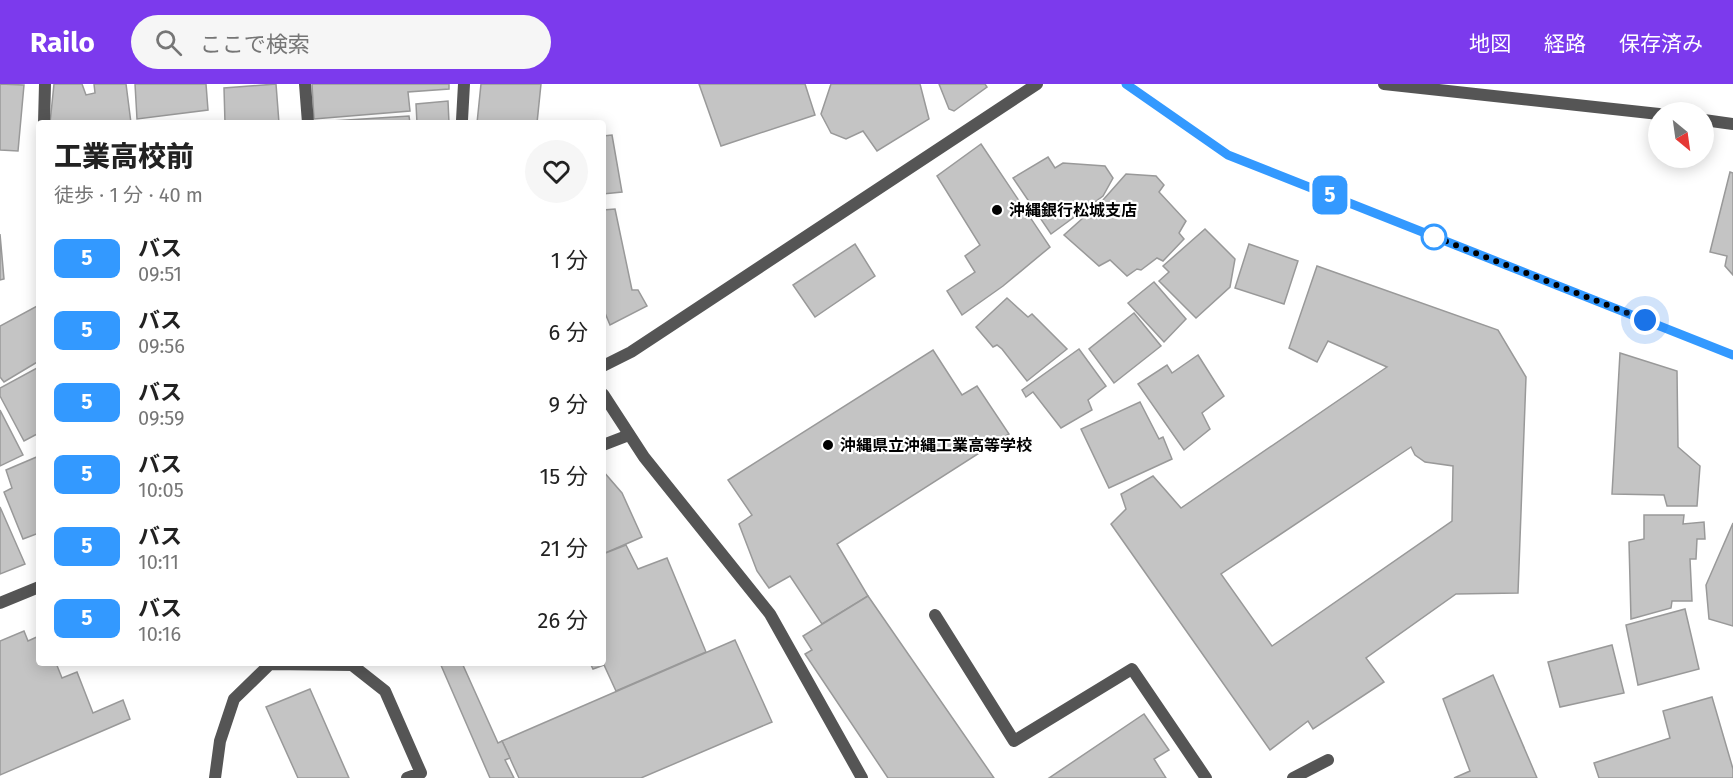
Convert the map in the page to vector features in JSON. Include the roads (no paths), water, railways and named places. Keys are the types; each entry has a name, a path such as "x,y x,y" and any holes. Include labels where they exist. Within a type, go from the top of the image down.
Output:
{"street":[{"path":"44,120 45,84"},
{"path":"305,84 308,120"},
{"path":"462,120 464,84"},
{"path":"606,364 631,352 957,139 1037,84"},
{"path":"1126,84 1228,155 1733,355"},
{"path":"1384,84 1648,113"},
{"path":"1714,121 1733,124"},
{"path":"606,399 644,457 770,614 862,778"},
{"path":"606,444 629,435"},
{"path":"0,603 36,588"},
{"path":"935,615 1014,741 1132,669 1206,778"},
{"path":"215,778 220,741 234,699 268,666"},
{"path":"353,666 385,691 421,773 407,778"},
{"path":"1293,778 1328,760"}],"place":[{"name":"沖縄銀行松城支店","path":"997,210"},
{"name":"沖縄県立沖縄工業高等学校","path":"828,445"}]}
